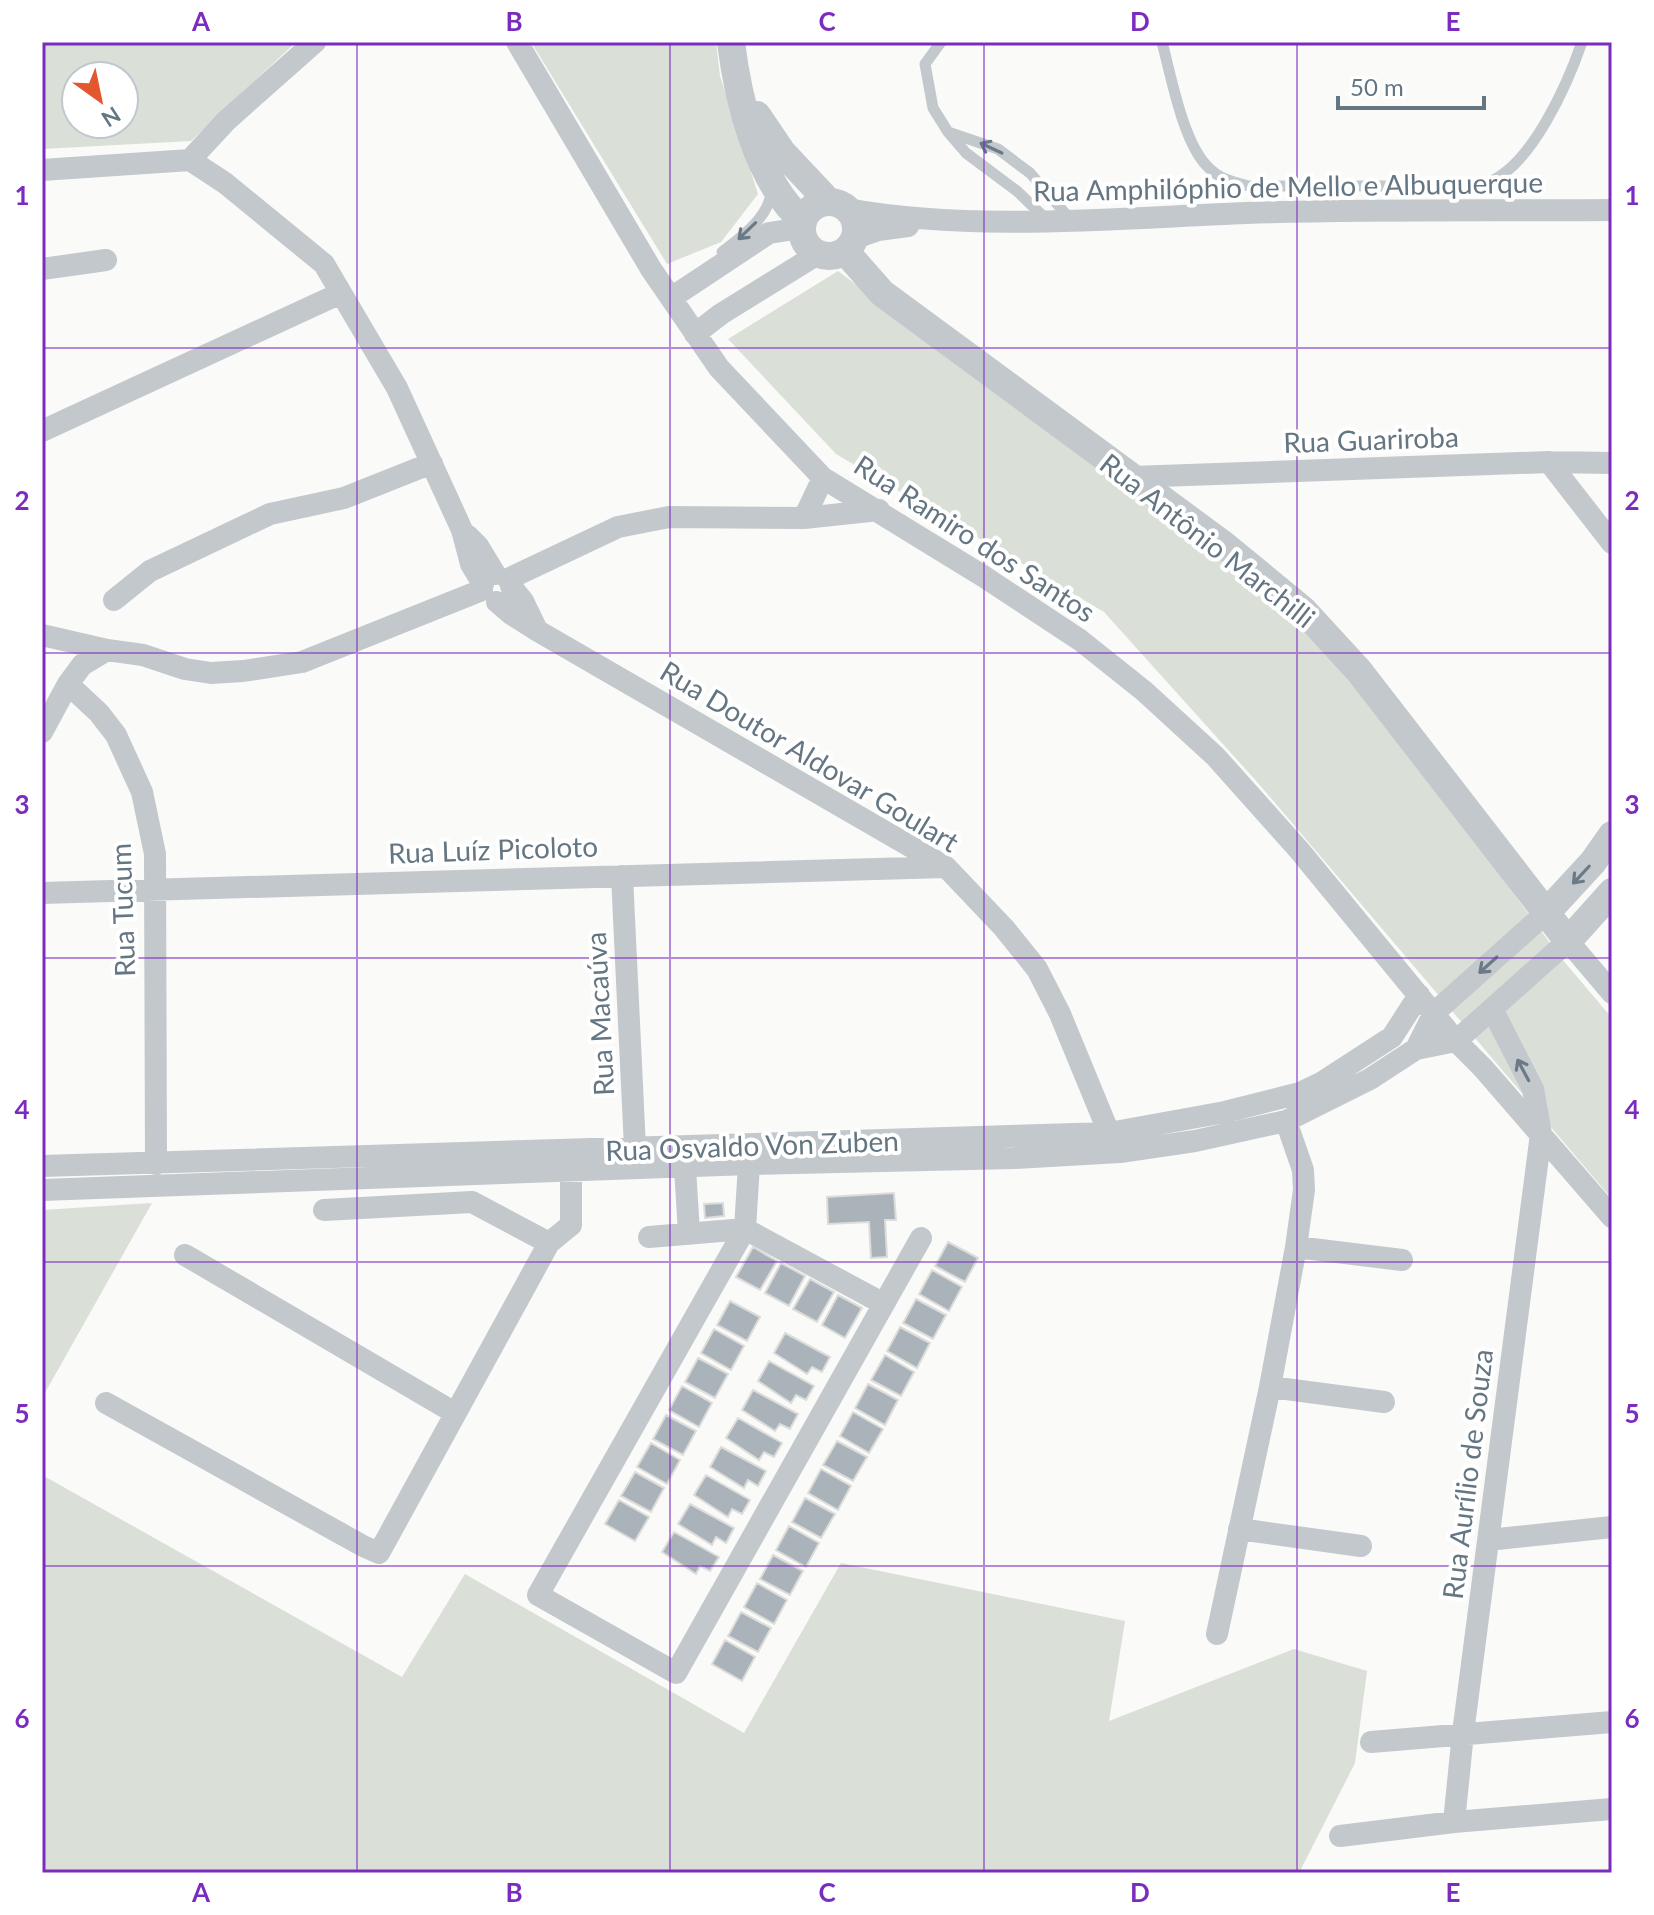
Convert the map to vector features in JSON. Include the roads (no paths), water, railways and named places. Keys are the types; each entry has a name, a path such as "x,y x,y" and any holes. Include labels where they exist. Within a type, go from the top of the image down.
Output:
{"street":[{"path":"42,170 190,160 226,121 315,42"},
{"name":"Rua Ramiro dos Santos","path":"517,42 671,298 719,368 823,478 879,510 1080,640 1144,691 1215,756 1299,850 1456,1041 1612,1217"},
{"name":"Rua Antônio Marchilli","path":"731,42 736,84 750,129 766,169 790,210 882,293 1224,545 1303,610 1359,671 1546,913 1612,993"},
{"name":"Rua Antônio Marchilli","path":"736,84 782,152 838,205"},
{"name":"Rua Doutor Aldovar Goulart","path":"190,160 225,183 324,264 397,388 462,530 478,546 496,586 523,601 538,631 946,867 1004,928 1037,969 1060,1014 1109,1133"},
{"path":"695,334 821,238 855,222 838,205 817,204 808,211 821,238"},
{"name":"Rua Amphilóphio de Mello e Albuquerque","path":"838,205 873,213 965,220 1048,221 1293,211 1612,210"},
{"name":"Rua Amphilóphio de Mello e Albuquerque","path":"671,298 769,233 821,238 965,220"},
{"path":"42,269 106,260"},
{"path":"42,431 341,293"},
{"path":"1549,462 1612,543"},
{"name":"Rua Guariroba","path":"1132,477 1549,462 1612,463"},
{"path":"114,600 150,571 270,514 344,498 432,463"},
{"path":"804,518 823,478"},
{"path":"42,635 143,655 185,669 211,673 243,671 302,662 496,586 618,527 669,517 804,518 879,510"},
{"path":"42,732 82,665 107,650"},
{"name":"Rua Tucum","path":"68,684 99,713 116,735 142,792 155,854 156,1164"},
{"path":"1416,1049 1434,1013 1546,913 1593,862 1612,835"},
{"name":"Rua Luíz Picoloto","path":"42,893 946,867"},
{"name":"Rua Macaúva","path":"622,876 635,1148"},
{"path":"1456,1041 1568,941 1612,892"},
{"name":"Rua Osvaldo Von Zuben","path":"42,1166 1109,1133 1225,1112 1300,1093 1392,1037 1419,995"},
{"path":"1492,1009 1533,1089 1541,1134"},
{"name":"Rua Osvaldo Von Zuben","path":"42,1190 1120,1152 1195,1141 1286,1121 1370,1079 1416,1049 1456,1041"},
{"path":"1217,1634 1270,1387 1304,1190 1303,1170 1286,1121"},
{"name":"Rua Aurílio de Souza","path":"1454,1822 1541,1134"},
{"path":"749,1164 745,1229 538,1595 676,1673 921,1238"},
{"path":"685,1168 689,1233"},
{"path":"106,1403 379,1553 549,1243 571,1225 571,1172"},
{"path":"324,1210 472,1202 549,1243"},
{"path":"649,1237 745,1229 884,1304"},
{"path":"1296,1247 1402,1260"},
{"path":"185,1255 455,1413"},
{"path":"1270,1387 1384,1402"},
{"path":"1488,1540 1612,1527"},
{"path":"1239,1529 1361,1546"},
{"path":"1371,1742 1612,1722"},
{"path":"1340,1836 1454,1822 1612,1809"}],"lane":[{"path":"941,42 925,64 928,95 940,122 966,153 1017,191 1048,221"},
{"path":"1162,42 1192,147 1208,168 1224,179 1248,186 1471,186 1490,182 1506,172 1540,135 1582,42"},
{"path":"948,132 998,149 1030,173 1071,220"},
{"path":"671,298 753,227 773,192 766,169"}]}
